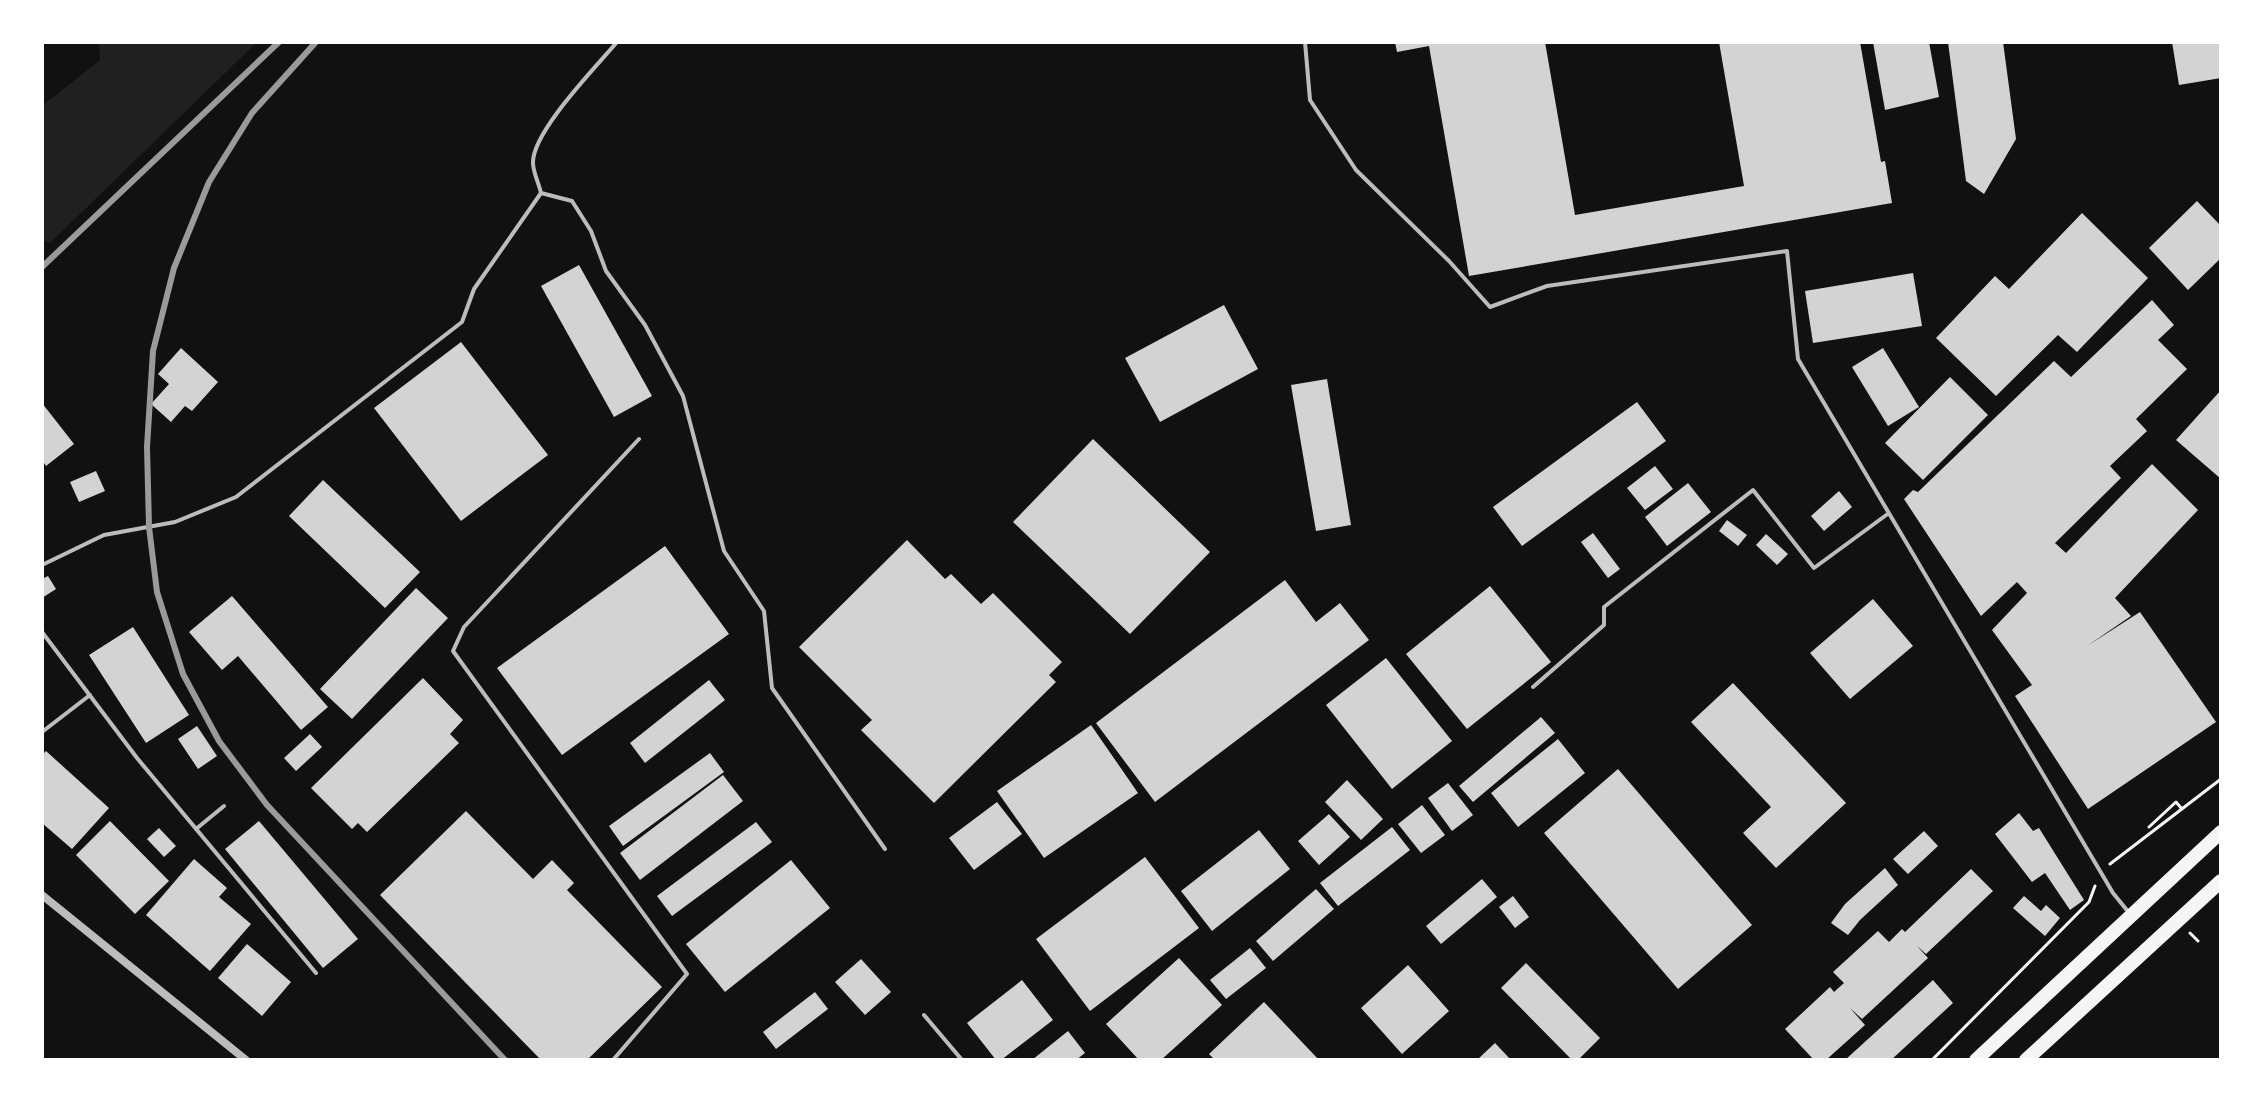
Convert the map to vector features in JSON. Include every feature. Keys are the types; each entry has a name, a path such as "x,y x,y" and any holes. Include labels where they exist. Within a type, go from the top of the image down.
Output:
{"main road":[{"path":"1976,1060 2221,832"},
{"path":"2026,1060 2221,881"}],"street":[{"path":"42,895 246,1060"}],"lane":[{"path":"42,565 104,535 175,522 236,497 462,322 474,289 541,193 533,162 540,137 617,42"},
{"path":"1305,42 1310,100 1356,170 1449,261 1490,307 1547,286 1787,251 1798,359 2113,893 2131,916"},
{"path":"541,193 572,201 591,231 606,271 645,325 683,396 724,551 764,611 772,688 885,849"},
{"path":"613,1060 687,974 453,651 464,627 639,439"},
{"path":"1533,687 1604,625 1604,607 1753,490 1814,568 1889,513"},
{"path":"42,632 137,758 316,973"},
{"path":"42,732 90,695"},
{"path":"196,829 224,806"},
{"path":"924,1015 962,1060"}],"path":[{"path":"1932,1060 2089,902 2101,871 2221,779"},
{"path":"2149,827 2176,802 2182,809"},
{"path":"2189,932 2198,941"}],"shaded area":[{"path":"99,42 257,42 50,243 42,240 42,106 100,60"}],"building":[{"path":"1395,42 1545,42 1575,215 1744,186 1719,42 1860,42 1881,162 1885,161 1892,203 1469,276 1429,46 1397,52"},
{"path":"1873,42 1929,42 1939,97 1885,110"},
{"path":"1948,42 2003,42 2016,139 1984,194 1966,181"},
{"path":"2172,42 2221,42 2221,78 2179,85"},
{"path":"2197,201 2221,226 2221,258 2188,290 2149,248"},
{"path":"2082,213 2148,278 2077,352 2058,335 1996,396 1936,338 1995,276 2009,289"},
{"path":"579,265 652,396 614,417 541,286"},
{"path":"1913,273 1922,326 1813,343 1805,291"},
{"path":"2152,300 2174,325 2158,340 2187,369 2136,419 2147,431 2110,466 2121,478 2055,543 2066,553 2152,464 2198,510 2115,598 2131,616 2087,646 2140,612 2216,722 2088,809 2015,696 2032,685 1992,630 2027,593 2017,582 1981,616 1904,499 1913,490 1918,492 2054,361 2071,377"},
{"path":"1224,305 1258,369 1160,422 1125,358"},
{"path":"461,342 548,455 461,521 374,408"},
{"path":"181,348 218,382 192,411 185,406 171,422 151,404 169,384 158,374"},
{"path":"1883,348 1919,407 1888,426 1852,367"},
{"path":"1950,377 1988,415 1923,480 1885,443"},
{"path":"1327,379 1351,525 1316,531 1291,385"},
{"path":"2221,390 2221,479 2176,440"},
{"path":"1637,402 1666,441 1522,546 1493,507"},
{"path":"42,403 74,444 46,466 42,460"},
{"path":"1093,439 1210,552 1130,634 1013,522"},
{"path":"1655,466 1673,489 1645,510 1627,488"},
{"path":"96,471 105,491 79,502 70,482"},
{"path":"323,480 420,572 385,608 289,516"},
{"path":"1688,483 1711,512 1667,546 1645,517"},
{"path":"1839,491 1852,507 1824,531 1811,516"},
{"path":"1727,520 1747,535 1738,546 1719,531"},
{"path":"1593,533 1620,569 1608,578 1581,542"},
{"path":"1766,534 1788,554 1777,565 1756,545"},
{"path":"907,540 945,579 951,574 981,604 993,593 1062,662 1049,675 1056,682 934,803 861,730 872,720 799,647"},
{"path":"665,546 729,634 562,755 497,668"},
{"path":"48,576 56,589 42,598 42,579"},
{"path":"1285,580 1316,622 1340,603 1369,640 1155,802 1096,723"},
{"path":"1490,586 1551,662 1467,729 1406,654"},
{"path":"416,588 448,618 352,719 320,689"},
{"path":"232,596 328,707 301,730 238,656 222,670 189,632"},
{"path":"1873,599 1913,646 1850,699 1810,653"},
{"path":"133,627 189,715 146,743 89,655"},
{"path":"1386,658 1452,741 1392,789 1326,705"},
{"path":"423,678 463,720 450,734 459,743 367,832 358,823 352,829 311,788"},
{"path":"709,680 725,700 645,763 630,743"},
{"path":"1733,683 1846,803 1776,868 1743,833 1771,807 1691,722"},
{"path":"1541,717 1555,733 1473,802 1459,786"},
{"path":"1091,725 1138,793 1044,858 997,791"},
{"path":"197,726 217,756 198,769 178,739"},
{"path":"310,734 322,747 296,771 284,758"},
{"path":"1558,739 1585,773 1518,827 1491,793"},
{"path":"46,751 109,808 72,849 42,823 42,755"},
{"path":"710,753 724,772 623,846 609,826"},
{"path":"1618,769 1752,925 1678,989 1544,833"},
{"path":"723,775 743,801 640,880 620,853"},
{"path":"1347,780 1383,819 1361,840 1325,802"},
{"path":"1448,783 1473,815 1452,831 1428,798"},
{"path":"997,802 1022,834 974,870 949,838"},
{"path":"1422,805 1445,835 1421,853 1398,824"},
{"path":"466,811 533,879 552,860 574,883 567,890 662,987 587,1060 541,1060 380,895"},
{"path":"2019,813 2033,831 2039,828 2084,900 2070,910 2045,873 2032,882 1995,834"},
{"path":"1329,814 1350,837 1319,865 1298,841"},
{"path":"110,821 169,881 135,914 76,855"},
{"path":"259,821 358,939 323,968 225,849"},
{"path":"756,822 772,842 672,916 657,896"},
{"path":"1392,827 1410,850 1338,906 1320,883"},
{"path":"159,828 176,846 164,857 147,839"},
{"path":"1259,830 1290,869 1212,931 1181,891"},
{"path":"1924,831 1938,846 1908,874 1893,859"},
{"path":"1145,857 1199,928 1090,1011 1036,939"},
{"path":"194,859 227,888 219,897 251,924 210,971 146,915"},
{"path":"791,860 830,908 725,992 686,944"},
{"path":"1885,868 1898,885 1848,935 1831,923 1845,904"},
{"path":"1971,869 1993,891 1926,954 1917,946 1928,958 1862,1019 1850,1008 1865,1025 1826,1060 1814,1060 1785,1029 1830,987 1834,992 1844,983 1833,972 1878,931 1889,942 1902,929 1905,932"},
{"path":"1482,879 1497,897 1441,944 1426,926"},
{"path":"1316,889 1334,909 1273,961 1256,941"},
{"path":"1513,896 1529,917 1515,928 1499,907"},
{"path":"2024,896 2041,911 2046,905 2060,918 2045,936 2013,908"},
{"path":"247,944 291,982 262,1016 218,978"},
{"path":"1250,948 1266,968 1226,999 1210,980"},
{"path":"1179,958 1222,1005 1161,1060 1139,1060 1106,1024"},
{"path":"861,959 891,992 865,1015 835,982"},
{"path":"1526,963 1600,1038 1578,1060 1572,1060 1501,988"},
{"path":"1408,965 1449,1011 1402,1054 1361,1008"},
{"path":"1022,980 1053,1020 1001,1060 996,1060 967,1023"},
{"path":"1933,980 1953,1003 1891,1060 1845,1060"},
{"path":"815,992 828,1009 776,1049 763,1032"},
{"path":"1264,1002 1319,1060 1215,1060 1209,1054"},
{"path":"1068,1031 1085,1053 1076,1060 1032,1060"},
{"path":"1495,1043 1511,1060 1477,1060"}],"railway":[{"path":"42,267 279,42"},
{"path":"316,42 252,113 209,182 174,268 153,351 147,447 149,527 157,592 183,674 219,741 267,805 505,1060"}]}
